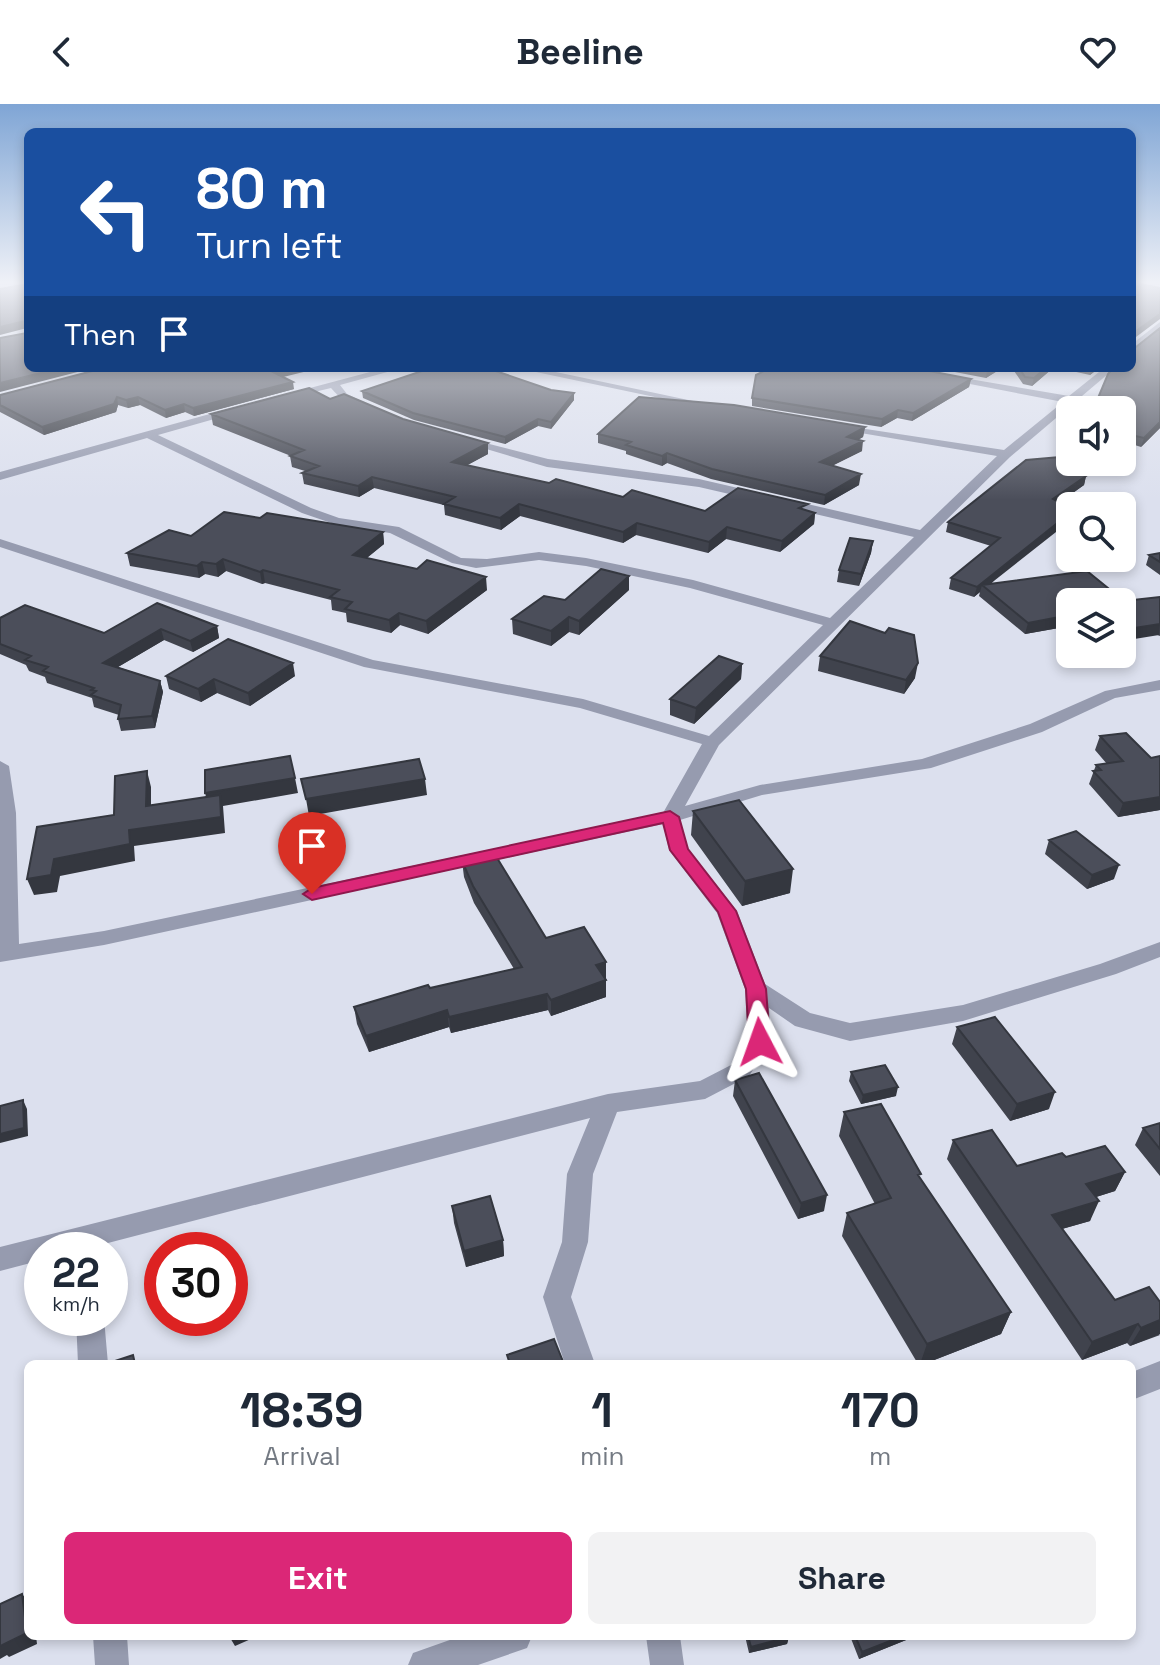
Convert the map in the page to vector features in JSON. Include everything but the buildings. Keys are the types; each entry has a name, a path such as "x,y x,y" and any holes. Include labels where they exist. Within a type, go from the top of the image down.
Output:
{"street":[{"path":"276,399 380,372"},
{"path":"542,372 727,408"},
{"path":"1076,396 1105,372"},
{"path":"938,375 1056,397"},
{"path":"333,383 343,396 383,413"},
{"path":"0,476 247,407"},
{"path":"128,1232 608,1104 705,1090 741,1070 760,1042 756,989 727,911 679,850 670,817 712,742 1006,454 1056,412"},
{"path":"820,423 1006,454"},
{"path":"147,434 332,520 394,530 465,563 496,562 526,556 567,559 675,578 833,623"},
{"path":"455,438 547,463 699,483 923,535"},
{"path":"0,543 370,664 583,704 712,742"},
{"path":"0,766 7,813 4,954 104,938 670,817 760,790 925,764 1036,728 1111,694 1160,685"},
{"path":"756,989 803,1020 850,1032 963,1013 1108,969 1160,949"},
{"path":"579,1360 557,1297 575,1242 580,1174 608,1104"},
{"path":"0,1259 24,1255"},
{"path":"91,1336 93,1360"},
{"path":"1136,1384 1160,1375"},
{"path":"110,1640 112,1665"},
{"path":"425,1665 503,1640"},
{"path":"664,1640 667,1665"}],"route":[{"path":"312,894 670,817 679,850 727,911 756,989 760,1042"}]}
